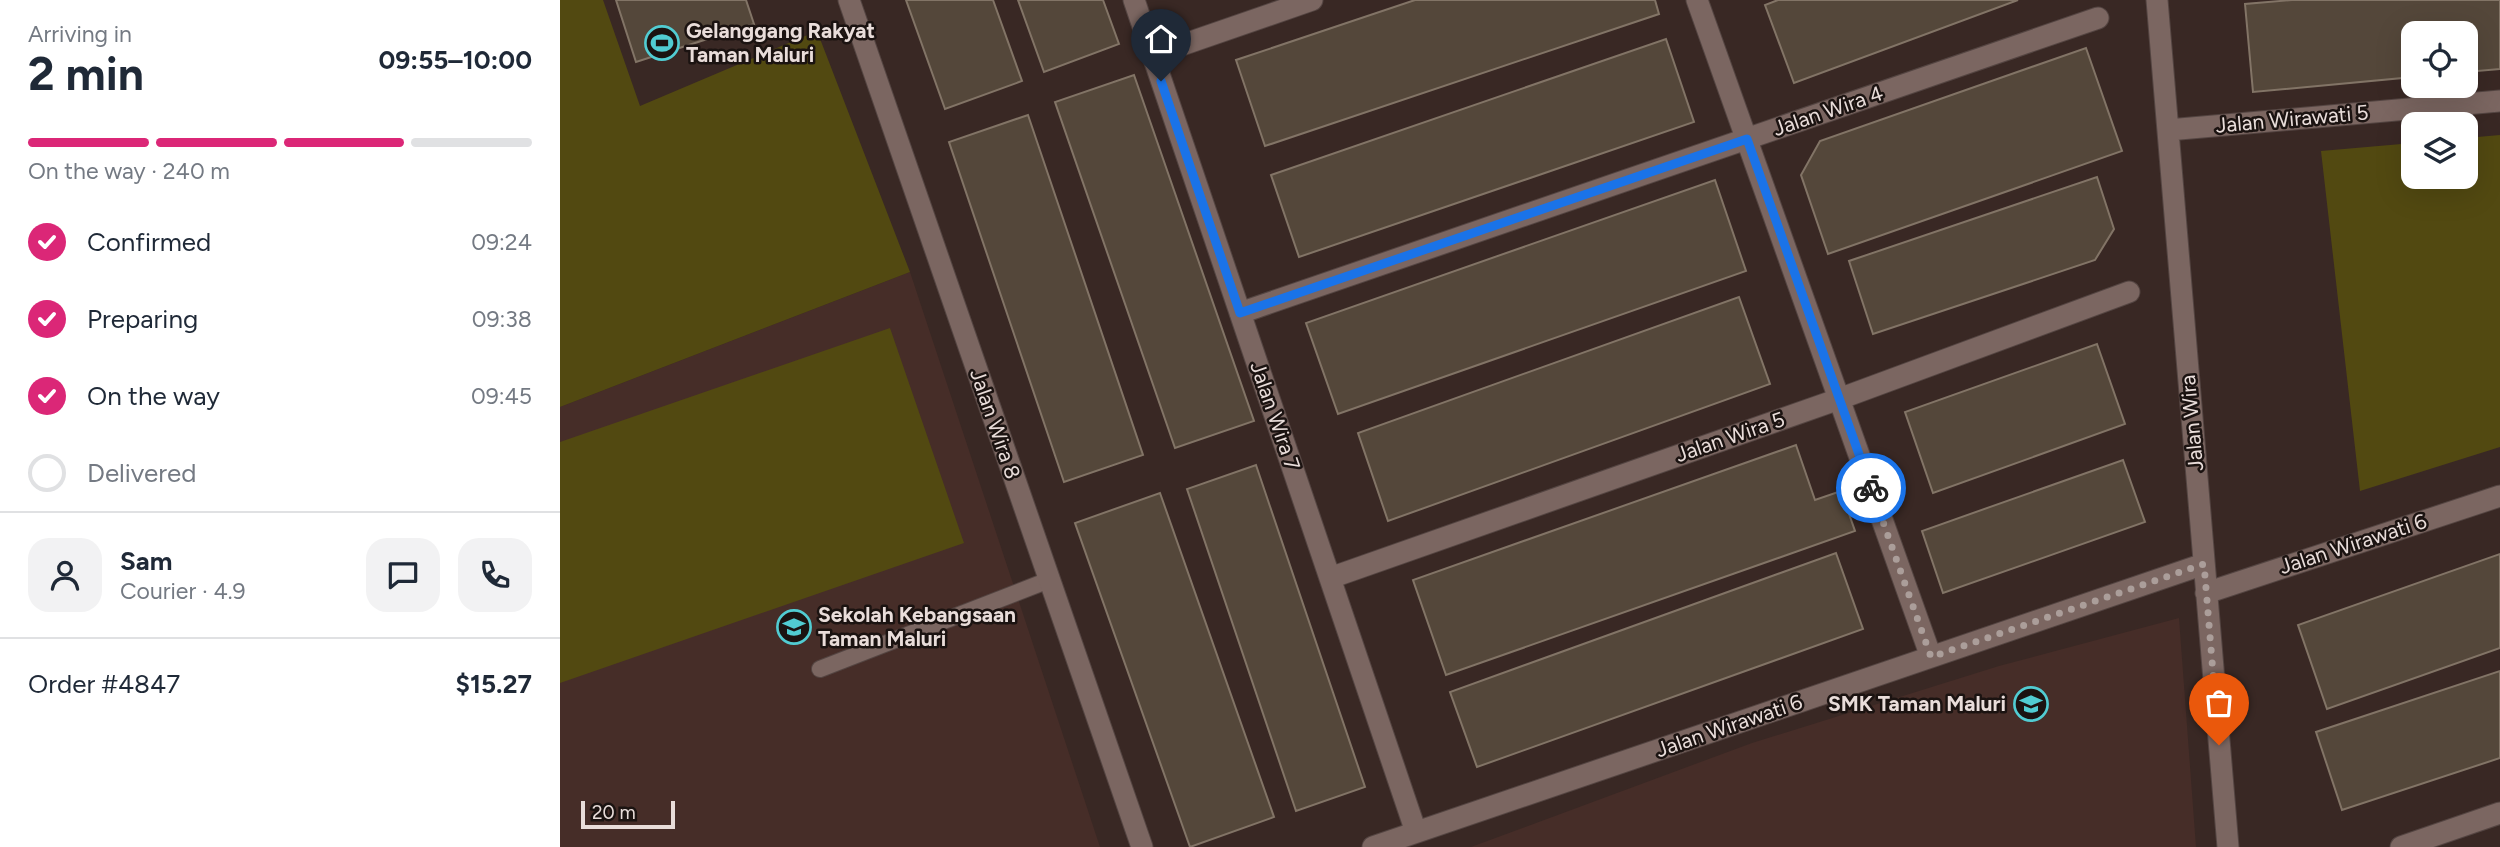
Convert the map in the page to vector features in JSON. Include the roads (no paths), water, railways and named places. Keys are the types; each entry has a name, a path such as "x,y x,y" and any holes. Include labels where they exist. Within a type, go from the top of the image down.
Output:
{"street":[{"name":"Jalan Wira 8","path":"849,0 1142,847"},
{"name":"Jalan Wira 7","path":"1134,0 1416,832"},
{"path":"1153,55 1312,0"},
{"path":"1697,0 1931,657"},
{"name":"Jalan Wira","path":"2157,0 2228,847"},
{"name":"Jalan Wira 4","path":"1240,313 2098,18"},
{"name":"Jalan Wirawati 5","path":"2168,130 2500,102"},
{"name":"Jalan Wira 5","path":"1330,578 1839,399 2129,292"},
{"name":"Jalan Wirawati 6","path":"2206,593 2500,496"},
{"name":"Jalan Wirawati 6","path":"1373,847 2204,564"},
{"path":"2401,847 2500,813"}],"lane":[{"path":"820,669 1049,580"}],"place":[{"name":"Gelanggang Rakyat Taman Maluri","path":"662,43"},
{"name":"Sekolah Kebangsaan Taman Maluri","path":"794,627"},
{"name":"SMK Taman Maluri","path":"2031,704"}]}
